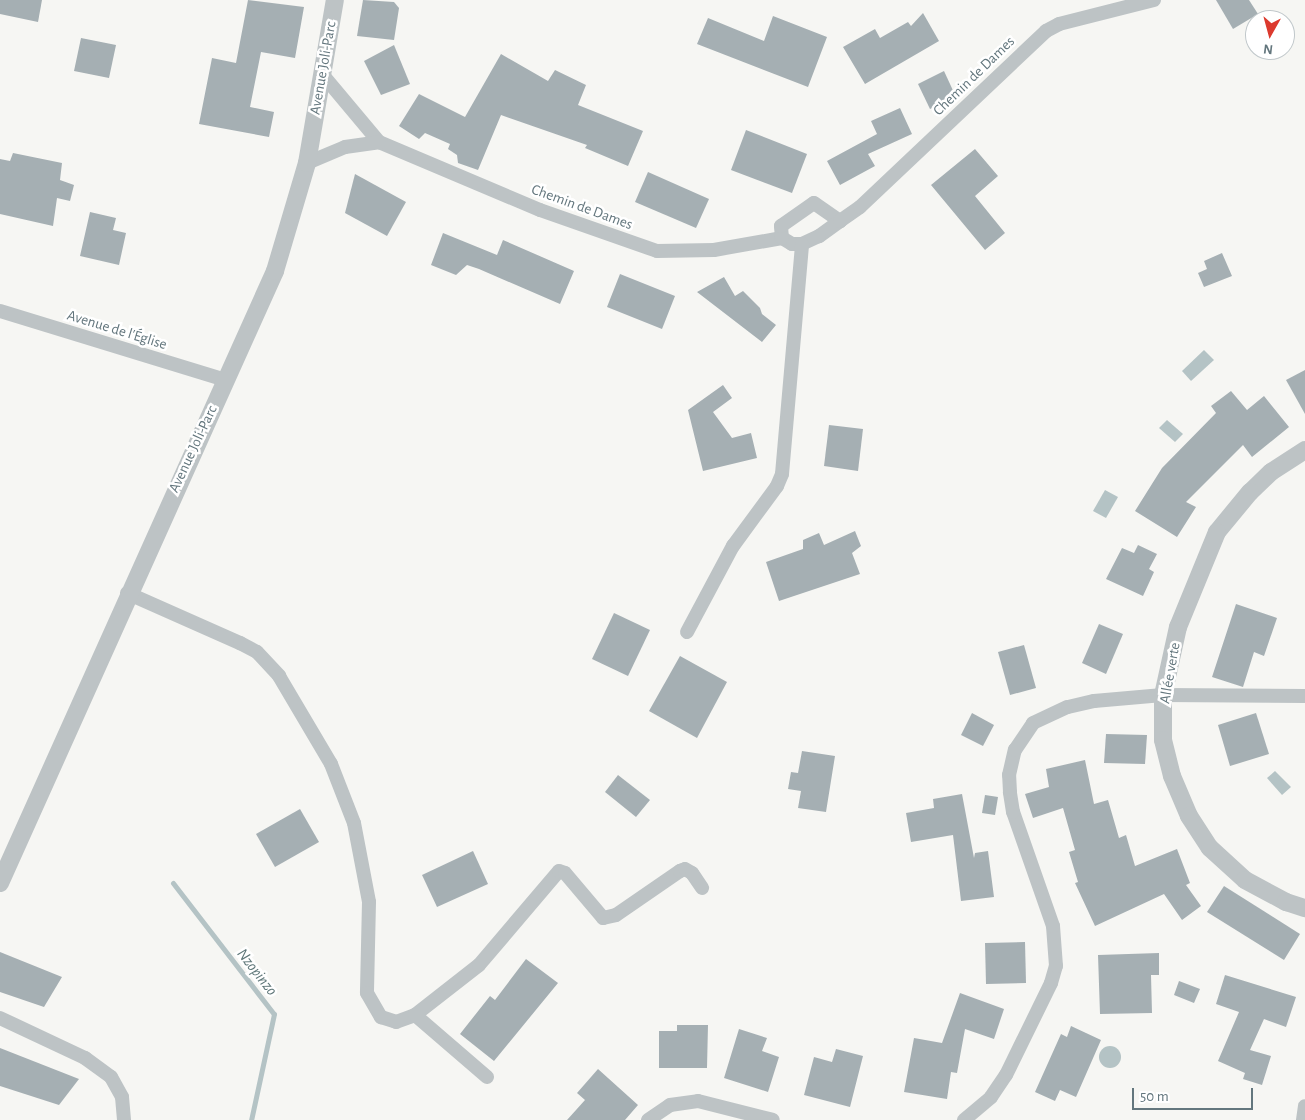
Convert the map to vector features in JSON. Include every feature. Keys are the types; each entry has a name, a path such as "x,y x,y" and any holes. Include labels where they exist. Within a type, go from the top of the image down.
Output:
{"street":[{"name":"Avenue Joli-Parc","path":"0,883 127,593 275,271 307,163 335,0"},
{"name":"Chemin de Dames","path":"802,244 819,236 860,207 1046,31 1058,24 1154,0"},
{"path":"322,74 379,142"},
{"path":"307,163 344,147 379,142"},
{"name":"Chemin de Dames","path":"379,142 540,210 657,252 714,250 782,238"},
{"path":"687,632 733,546 777,486 782,474 802,244 792,244 782,238 781,226 814,203 840,221"},
{"name":"Avenue de l'Église","path":"0,311 225,380"},
{"name":"Allée verte","path":"1305,450 1271,472 1250,492 1217,532 1178,627 1163,695 1164,740 1172,776 1189,816 1204,840 1225,864 1245,880 1286,902 1305,908"},
{"path":"127,593 240,642 257,652 279,676 330,764 361,846 369,902 367,992 381,1017 396,1022 414,1015 483,960 559,871 565,873 603,918 616,915 680,870 685,869 692,873 702,888"},
{"path":"964,1120 991,1097 1006,1075 1056,966 1053,926 1013,812 1009,775 1015,750 1033,722 1046,715 1094,700 1163,695 1305,696"},
{"path":"414,1015 487,1077"},
{"path":"0,1018 85,1058 111,1077 122,1097 124,1120"},
{"path":"648,1120 670,1105 698,1101 773,1120"},
{"path":"1303,1120 1305,1106"}],"shaded area":[{"path":"1204,350 1214,360 1191,381 1182,371"},
{"path":"1167,420 1183,434 1175,442 1159,428"},
{"path":"1105,490 1118,497 1106,518 1093,511"},
{"path":"1275,771 1291,787 1282,795 1267,778"},
{"path":"1110,1046 1118,1049 1121,1057 1118,1065 1110,1068 1102,1065 1099,1057 1102,1049"}],"building":[{"path":"0,0 42,0 38,22 0,14"},
{"path":"248,0 304,7 295,58 261,52 250,107 274,112 269,137 199,124 212,58 236,63"},
{"path":"363,0 394,2 399,8 394,40 357,36"},
{"path":"1216,0 1249,0 1255,10 1245,10 1245,22 1233,29"},
{"path":"923,13 939,41 865,84 843,47 875,29 880,38 908,22 911,26"},
{"path":"773,16 827,37 808,87 697,44 708,18 764,41"},
{"path":"81,38 116,45 109,78 74,71"},
{"path":"394,45 410,84 381,95 364,61"},
{"path":"501,54 548,81 555,70 586,85 578,105 643,131 628,166 585,148 587,145 501,115 478,170 458,163 457,155 448,149 450,144 425,133 419,139 399,126 419,94 465,117"},
{"path":"944,71 956,97 930,109 918,84"},
{"path":"900,108 912,134 868,154 875,166 840,185 827,161 877,134 871,121"},
{"path":"746,130 807,154 792,193 731,170"},
{"path":"975,149 998,176 975,196 1005,233 985,250 931,185"},
{"path":"13,153 62,163 60,180 74,185 70,201 57,198 53,226 0,214 0,159 10,161"},
{"path":"648,172 709,199 696,228 635,202"},
{"path":"355,174 406,202 387,236 345,213"},
{"path":"90,212 116,218 113,230 126,233 119,265 80,256"},
{"path":"443,233 497,255 503,240 574,271 560,304 467,265 456,275 431,265"},
{"path":"1222,253 1232,276 1204,287 1198,273 1207,269 1204,261"},
{"path":"620,274 675,296 662,329 607,307"},
{"path":"724,277 735,296 743,291 760,308 762,314 776,325 762,342 697,292"},
{"path":"1305,370 1305,414 1286,380"},
{"path":"723,385 732,398 713,412 732,438 751,433 757,458 703,471 688,410"},
{"path":"1231,391 1247,410 1264,396 1289,427 1252,457 1243,445 1186,502 1196,507 1177,537 1135,511 1162,468 1216,413 1211,406"},
{"path":"829,425 863,429 858,471 824,466"},
{"path":"855,531 861,546 852,553 860,574 779,601 766,562 803,549 803,540 819,533 824,545"},
{"path":"1138,545 1157,554 1149,569 1154,572 1143,596 1106,579 1122,548 1134,553"},
{"path":"1236,604 1277,618 1264,656 1254,652 1243,687 1212,677"},
{"path":"614,613 650,630 628,676 592,659"},
{"path":"1099,624 1123,634 1106,674 1082,663"},
{"path":"1024,645 1036,688 1010,695 998,652"},
{"path":"680,656 727,682 697,738 649,711"},
{"path":"972,713 994,725 983,746 961,735"},
{"path":"1256,713 1269,754 1230,766 1218,725"},
{"path":"1106,734 1147,735 1145,764 1104,763"},
{"path":"802,751 835,756 826,812 798,808 801,791 788,789 791,772 798,773"},
{"path":"1085,760 1094,804 1108,800 1119,838 1126,835 1135,866 1177,849 1190,883 1186,885 1201,906 1182,920 1164,894 1095,926 1075,883 1078,882 1069,852 1075,850 1063,808 1033,818 1025,794 1049,787 1046,769"},
{"path":"618,775 650,800 636,817 605,792"},
{"path":"962,794 974,858 975,853 988,851 994,897 961,901 953,835 911,842 906,813 934,808 933,799"},
{"path":"985,795 998,797 995,815 982,813"},
{"path":"300,809 319,842 275,867 256,834"},
{"path":"473,851 488,884 437,907 422,875"},
{"path":"1224,886 1300,934 1284,960 1207,912"},
{"path":"1025,942 1026,983 986,984 985,943"},
{"path":"0,952 62,977 44,1007 0,992"},
{"path":"1159,953 1159,975 1151,975 1152,1013 1100,1014 1098,955"},
{"path":"526,959 558,983 494,1061 460,1034 490,996 495,1000"},
{"path":"1225,975 1296,997 1286,1027 1264,1019 1250,1050 1271,1056 1262,1085 1243,1079 1245,1073 1218,1061 1239,1012 1216,1004"},
{"path":"1179,981 1200,989 1194,1003 1174,995"},
{"path":"960,993 1004,1009 994,1039 965,1029 957,1073 951,1072 947,1099 904,1092 914,1038 942,1043"},
{"path":"677,1025 708,1025 707,1068 659,1068 659,1031 677,1031"},
{"path":"1071,1026 1101,1040 1076,1097 1060,1090 1055,1101 1035,1092 1061,1034 1067,1037"},
{"path":"739,1029 767,1038 762,1051 779,1057 768,1092 724,1078"},
{"path":"0,1048 79,1079 59,1105 0,1086"},
{"path":"836,1049 863,1056 850,1107 804,1095 814,1057 832,1062"},
{"path":"598,1069 638,1105 625,1120 567,1120 585,1100 577,1093"}],"waterway":[{"name":"Nzopinzo","path":"173,883 274,1014 251,1120"}]}
